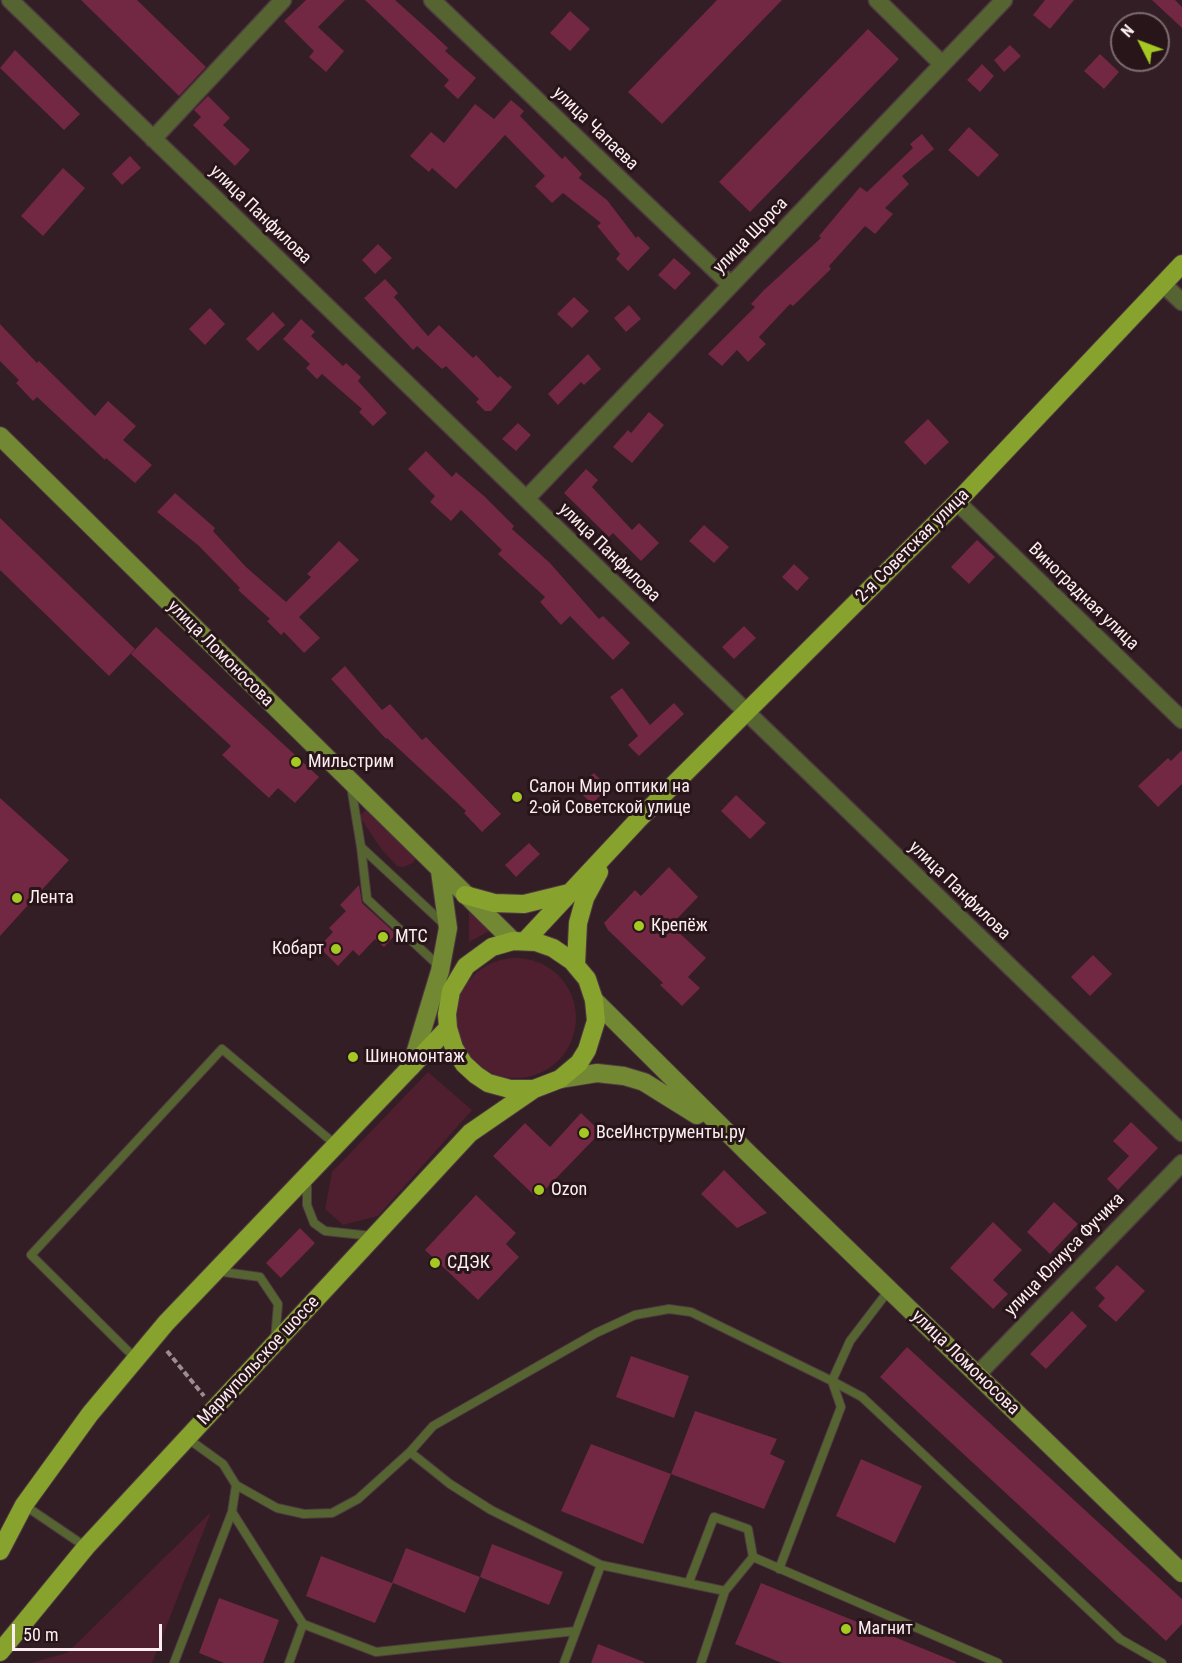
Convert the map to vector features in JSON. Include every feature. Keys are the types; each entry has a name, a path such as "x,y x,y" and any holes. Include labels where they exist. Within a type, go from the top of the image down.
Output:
{"main road":[{"name":"2-я Советская улица","path":"519,941 571,892 637,821 957,502 1182,264"},
{"name":"2-я Советская улица","path":"576,964 578,923 585,898 596,878 637,821"},
{"path":"465,895 494,903 524,904 571,892"},
{"path":"519,941 553,948 576,964 587,979 594,1000 596,1021 587,1050 579,1063 560,1079 534,1089 510,1089 488,1083 476,1075 454,1048 447,1028 451,991 466,966 492,947 519,941"},
{"path":"0,1551 24,1505 90,1414 136,1359 216,1271 447,1028"},
{"name":"Мариупольское шоссе","path":"0,1652 86,1547 470,1134 534,1089"}],"street":[{"name":"улица Панфилова","path":"10,0 1182,1133"},
{"path":"153,139 283,0"},
{"name":"улица Чапаева","path":"432,0 731,285"},
{"path":"877,0 942,64"},
{"name":"улица Щорса","path":"526,499 1004,0"},
{"path":"1163,284 1182,302"},
{"name":"улица Ломоносова","path":"0,436 440,871 519,941"},
{"name":"Виноградная улица","path":"957,502 1182,720"},
{"path":"411,1067 440,968 448,928 440,871"},
{"name":"улица Ломоносова","path":"594,1000 748,1153 1182,1573"},
{"name":"улица Ломоносова","path":"560,1079 597,1073 624,1076 644,1082 681,1103 748,1153"},
{"name":"улица Юлиуса Фучика","path":"977,1375 1182,1162"}],"lane":[{"path":"350,783 367,899 440,968"},
{"path":"361,847 448,928"},
{"path":"136,1359 31,1255 222,1049 336,1144"},
{"path":"308,1175 307,1205 314,1223 325,1231 375,1236"},
{"path":"216,1271 260,1277 278,1304 275,1344"},
{"path":"779,1569 841,1407 832,1381 850,1341 889,1290"},
{"path":"187,1438 223,1464 236,1485 277,1508 304,1514 332,1513 358,1499 410,1452 433,1426 596,1333 635,1315 669,1309 691,1312 862,1397 1120,1639 1162,1663"},
{"path":"410,1452 450,1484 491,1510 601,1565 726,1591"},
{"path":"174,1663 232,1512 236,1485"},
{"path":"24,1505 86,1547"},
{"path":"232,1512 303,1624 376,1652 576,1631"},
{"path":"689,1582 714,1517 748,1529 753,1557 726,1591 701,1663"},
{"path":"753,1557 998,1663"},
{"path":"564,1663 601,1565"},
{"path":"289,1663 303,1624"}],"path":[{"path":"155,1337 214,1409"}],"shaded area":[{"path":"368,808 416,858 413,863 403,867 397,866 382,850 359,816"},
{"path":"469,903 495,928 469,942"},
{"path":"516,958 539,963 558,976 571,995 576,1018 571,1041 558,1060 539,1073 516,1078 493,1073 474,1060 461,1041 456,1018 461,995 474,976 493,963"},
{"path":"428,1072 472,1110 378,1216 343,1225 325,1209 332,1172"},
{"path":"211,1512 152,1663 30,1663 67,1653"}],"building":[{"path":"81,0 137,0 206,67 179,96"},
{"path":"306,0 345,0 318,27 344,51 326,72 309,57 314,51 284,21"},
{"path":"365,0 395,0 448,48 445,51 476,78 458,99 444,86 449,80"},
{"path":"717,0 782,0 662,124 628,92"},
{"path":"1045,0 1074,0 1050,29 1033,15"},
{"path":"1152,0 1175,0 1182,7 1182,28 1170,17 1170,12 1165,12"},
{"path":"570,11 590,29 570,51 550,33"},
{"path":"868,29 899,59 750,212 719,182"},
{"path":"1010,45 1021,56 1004,72 994,60"},
{"path":"15,50 80,114 64,130 0,68"},
{"path":"1100,54 1110,63 1110,72 1119,72 1104,89 1084,71"},
{"path":"982,64 994,76 980,92 967,80"},
{"path":"208,96 230,118 223,125 250,150 235,166 193,125 201,117 194,110"},
{"path":"511,100 524,111 520,116 562,159 565,156 582,174 579,178 607,200 636,238 638,236 650,248 628,271 616,259 620,254 597,226 601,223 563,193 552,203 535,186 545,176 505,135 456,189 432,168 429,172 410,156 431,132 444,143 475,104 494,119"},
{"path":"969,127 999,155 978,177 948,150"},
{"path":"922,134 934,149 902,176 909,184 885,208 893,214 875,234 865,226 829,266 831,269 793,306 790,304 759,337 766,344 748,362 737,350 722,366 708,354 755,307 751,304 764,290 821,238 819,236 860,187 867,192 913,148 910,144"},
{"path":"130,156 141,168 122,185 112,174"},
{"path":"63,168 85,188 43,236 21,216"},
{"path":"378,244 392,258 375,274 362,260"},
{"path":"674,258 691,273 675,290 658,275"},
{"path":"385,279 398,293 394,297 428,336 439,325 473,358 476,355 498,378 500,376 512,387 491,411 485,411 476,402 479,399 446,366 442,369 417,346 413,350 364,298"},
{"path":"574,297 589,311 572,328 557,314"},
{"path":"629,305 641,319 626,332 614,318"},
{"path":"210,308 225,324 205,345 189,329"},
{"path":"273,312 285,325 258,351 246,339"},
{"path":"301,319 315,332 311,336 343,366 346,363 361,377 358,381 387,413 373,426 359,412 362,409 322,374 317,379 306,368 310,364 283,339"},
{"path":"0,324 37,363 39,361 95,416 108,401 136,426 123,440 152,465 135,483 106,458 105,460 37,397 33,401 16,383 19,380 0,361"},
{"path":"588,354 601,369 584,385 581,382 558,405 548,394"},
{"path":"649,412 664,425 632,463 613,447 628,430 631,433"},
{"path":"928,419 949,442 925,465 904,442"},
{"path":"518,423 531,435 516,451 502,439"},
{"path":"426,451 452,477 456,472 484,496 514,526 512,529 550,563 599,619 603,616 630,643 613,660 570,616 561,625 540,602 545,597 498,554 502,550 461,510 451,521 430,502 435,496 408,469"},
{"path":"586,469 598,480 592,487 632,530 639,523 659,543 641,561 613,533 609,537 564,493"},
{"path":"175,493 215,528 213,531 246,567 286,602 311,577 307,574 339,541 359,560 299,617 320,638 304,653 284,632 281,635 267,621 270,619 238,590 240,588 199,546 157,512"},
{"path":"0,518 135,649 109,676 0,570"},
{"path":"704,525 729,547 714,563 689,541"},
{"path":"977,540 995,557 969,584 951,567"},
{"path":"794,564 809,578 797,591 782,577"},
{"path":"744,626 756,638 734,659 722,647"},
{"path":"156,627 319,777 295,803 278,788 269,798 222,755 231,746 131,654"},
{"path":"345,666 382,710 390,704 422,740 426,737 501,814 482,832 464,813 466,811 386,739 331,679"},
{"path":"622,688 650,725 674,703 684,714 639,756 628,745 638,736 610,697"},
{"path":"1182,750 1182,784 1158,807 1138,786 1168,758 1171,761"},
{"path":"594,773 608,787 592,804 577,789"},
{"path":"736,795 766,823 750,839 721,811"},
{"name":"Лента","path":"0,798 69,860 0,936"},
{"path":"529,843 540,854 516,877 505,865"},
{"path":"669,867 698,897 671,925 706,958 688,977 700,988 682,1006 660,985 663,983 608,930 604,923 635,890 641,896"},
{"path":"359,885 362,903 396,934 384,947 375,939 359,956 353,950 338,966 319,947 333,932 329,928 346,911 340,905"},
{"path":"1093,955 1112,974 1090,996 1071,977"},
{"path":"581,1113 601,1132 537,1198 493,1156 525,1123 550,1147"},
{"path":"1131,1122 1158,1148 1118,1190 1107,1179 1129,1156 1113,1141"},
{"path":"724,1170 767,1213 737,1228 701,1194"},
{"path":"476,1195 516,1233 506,1244 519,1257 478,1300 425,1250"},
{"path":"1054,1202 1078,1224 1050,1254 1027,1232"},
{"path":"993,1222 1022,1250 993,1280 1008,1294 993,1309 950,1268"},
{"path":"300,1228 315,1243 281,1278 266,1263"},
{"path":"1117,1265 1145,1291 1116,1322 1098,1306 1105,1298 1095,1288"},
{"path":"1072,1311 1087,1326 1046,1369 1030,1354"},
{"path":"907,1347 1182,1599 1182,1624 1166,1641 880,1377"},
{"path":"631,1356 689,1376 674,1418 616,1397"},
{"path":"695,1411 777,1439 770,1454 785,1461 764,1509 671,1474"},
{"path":"591,1444 671,1474 643,1544 561,1511"},
{"path":"861,1459 922,1486 895,1543 836,1516"},
{"path":"492,1544 563,1572 549,1605 480,1577"},
{"path":"406,1548 480,1577 465,1613 393,1583 375,1623 306,1596 321,1556 392,1583"},
{"path":"761,1583 956,1663 782,1663 735,1644"},
{"path":"219,1598 279,1620 263,1663 224,1663 199,1653"},
{"path":"598,1644 644,1662 644,1663 591,1663"}],"place":[{"name":"Мильстрим","path":"296,762"},
{"name":"Салон Мир оптики на 2-ой Советской улице","path":"517,797"},
{"name":"Лента","path":"17,898"},
{"name":"Крепёж","path":"639,926"},
{"name":"МТС","path":"383,937"},
{"name":"Кобарт","path":"336,949"},
{"name":"Шиномонтаж","path":"353,1057"},
{"name":"ВсеИнструменты.ру","path":"584,1133"},
{"name":"Ozon","path":"539,1190"},
{"name":"СДЭК","path":"435,1263"},
{"name":"Магнит","path":"846,1629"}]}
